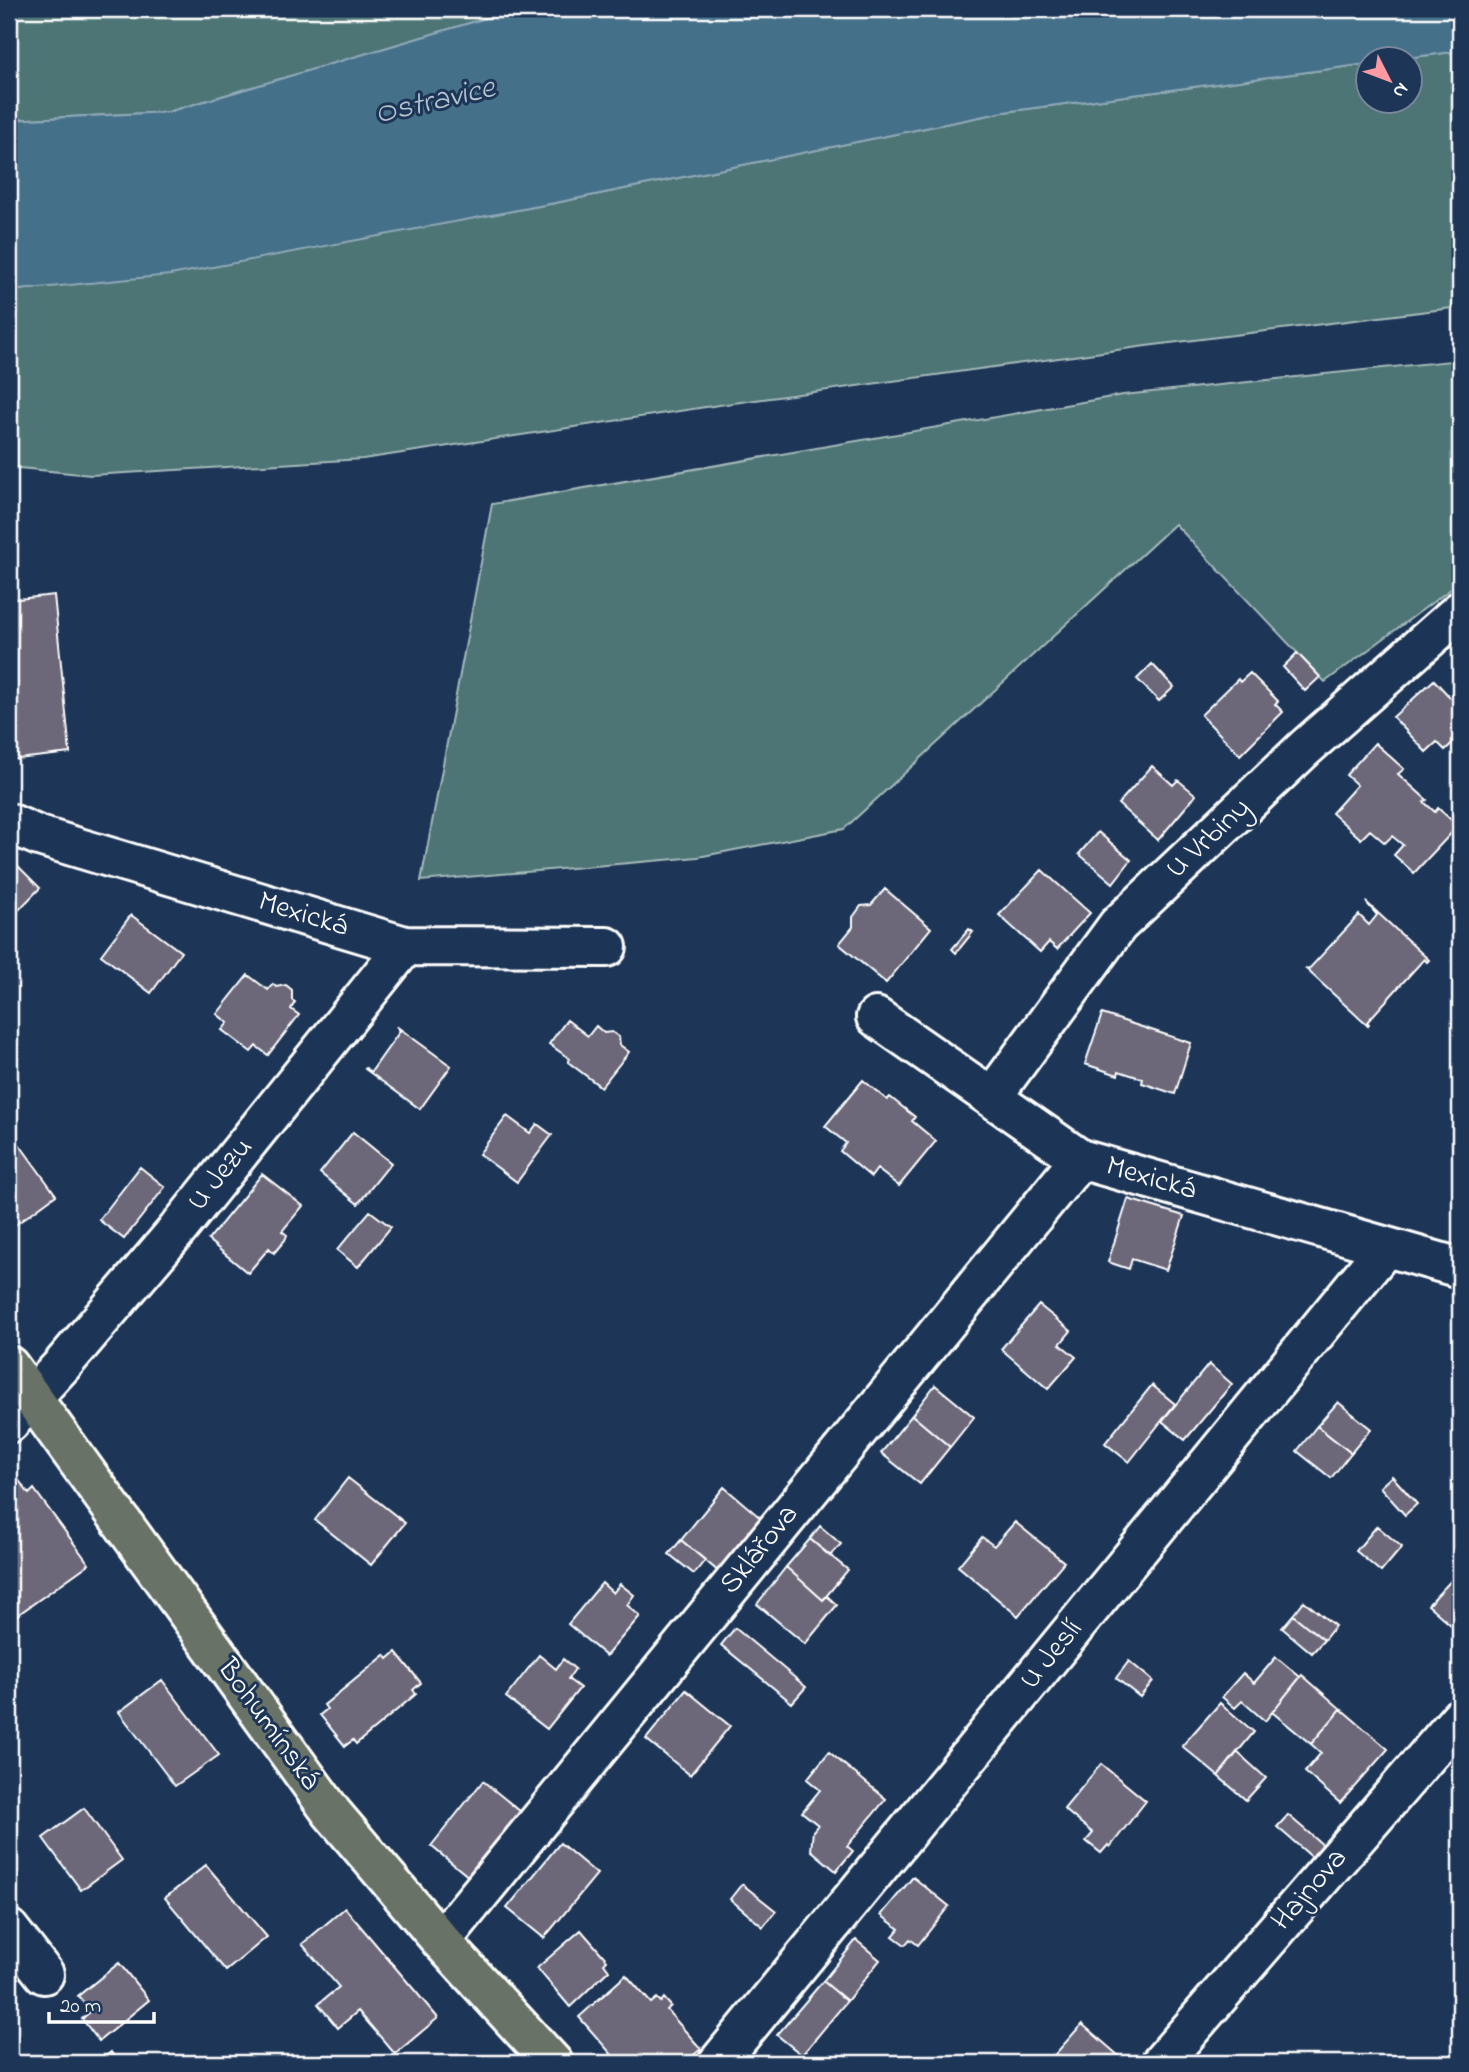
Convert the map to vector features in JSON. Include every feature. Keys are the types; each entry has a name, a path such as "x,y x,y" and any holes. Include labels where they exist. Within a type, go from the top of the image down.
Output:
{"main road":[{"name":"Bohumínská","path":"9,1366 21,1411 332,1813 440,1941 553,2063"}],"street":[{"name":"U Vrbiny","path":"992,1097 1118,925 1305,748 1460,611"},
{"name":"Mexická","path":"9,824 52,840 405,946 607,947"},
{"name":"U Jezu","path":"21,1411 178,1229 405,946"},
{"name":"Mexická","path":"876,1017 1080,1159 1460,1268"},
{"name":"Sklářova","path":"440,1941 1080,1159"},
{"name":"U Jeslí","path":"718,2063 1386,1247"},
{"name":"Hajnova","path":"1161,2063 1460,1717"},
{"path":"9,1930 44,1974"}],"green space":[{"path":"9,9 517,9 168,112 9,120"},
{"path":"1460,51 1460,307 1146,346 719,405 363,459 91,475 9,467 9,291 170,274 555,203 1004,112 1354,66 1354,116 1424,116 1424,56"},
{"path":"1460,360 1460,582 1325,682 1175,524 844,829 698,857 421,881 492,504 1123,395"}],"water":[{"name":"Ostravice","path":"517,9 1460,9 1460,51 1424,56 1424,46 1354,46 1354,66 1004,112 555,203 170,275 9,291 9,120 168,112"}],"building":[{"path":"54,595 70,753 9,760 9,600"},
{"path":"1297,653 1320,677 1305,691 1283,667"},
{"path":"1152,664 1174,687 1159,701 1137,679"},
{"path":"1250,673 1278,701 1275,704 1283,712 1240,755 1201,715 1238,679 1240,682"},
{"path":"1434,680 1460,708 1460,736 1445,750 1437,742 1426,752 1393,717"},
{"path":"1375,743 1404,769 1398,774 1427,800 1424,802 1435,812 1438,808 1458,826 1414,873 1394,855 1403,845 1392,836 1385,843 1370,830 1361,839 1332,813 1357,785 1346,775"},
{"path":"1152,766 1173,785 1178,780 1196,795 1158,840 1118,804"},
{"path":"1098,832 1131,860 1113,883 1079,854"},
{"path":"9,857 40,888 9,920"},
{"path":"1042,870 1090,913 1057,949 1049,942 1040,952 999,915"},
{"path":"885,889 931,928 886,983 839,944 853,927 853,917 861,906 871,905"},
{"path":"1366,902 1429,960 1427,962 1424,959 1367,1022 1368,1026 1305,968 1309,969 1359,915 1369,925 1377,915"},
{"path":"131,915 181,952 151,993 101,955"},
{"path":"969,929 973,932 956,953 952,949"},
{"path":"248,975 268,990 273,984 276,987 286,985 292,990 292,1000 295,1002 291,1009 299,1015 268,1055 256,1046 251,1052 222,1030 228,1023 217,1014"},
{"path":"1102,1014 1191,1043 1175,1094 1142,1083 1143,1079 1119,1071 1118,1075 1085,1064"},
{"path":"567,1020 588,1036 596,1026 604,1033 612,1032 619,1037 620,1045 629,1052 601,1087 549,1044"},
{"path":"396,1026 451,1066 420,1109 365,1069 371,1072 400,1031"},
{"path":"863,1080 887,1100 890,1097 915,1117 912,1121 936,1141 899,1186 877,1169 871,1177 840,1151 846,1143 825,1126"},
{"path":"507,1116 530,1133 537,1124 552,1135 517,1182 479,1154"},
{"path":"9,1130 56,1195 14,1226 9,1220"},
{"path":"353,1132 391,1163 358,1204 320,1173"},
{"path":"140,1167 165,1187 124,1239 99,1220"},
{"path":"262,1174 303,1206 282,1231 287,1235 285,1240 274,1253 269,1248 248,1273 208,1240"},
{"path":"1128,1199 1184,1216 1166,1270 1132,1259 1129,1269 1108,1262"},
{"path":"370,1211 391,1227 358,1267 337,1250"},
{"path":"1039,1305 1071,1331 1060,1344 1076,1357 1048,1389 1001,1349"},
{"path":"1209,1364 1232,1384 1185,1440 1162,1421"},
{"path":"935,1385 974,1417 950,1447 912,1415"},
{"path":"1152,1385 1175,1404 1129,1462 1105,1443"},
{"path":"1338,1402 1371,1429 1351,1453 1317,1426"},
{"path":"912,1415 950,1447 920,1484 881,1453"},
{"path":"1317,1426 1351,1453 1331,1478 1297,1451"},
{"path":"9,1467 29,1494 34,1489 89,1564 9,1621"},
{"path":"1392,1476 1417,1504 1405,1515 1380,1487"},
{"path":"348,1478 405,1523 371,1565 315,1520"},
{"path":"724,1487 763,1520 719,1572 681,1540"},
{"path":"1015,1522 1064,1562 1018,1616 958,1566 982,1537 994,1546"},
{"path":"820,1526 841,1544 830,1556 810,1539"},
{"path":"1377,1526 1402,1547 1381,1572 1356,1551"},
{"path":"810,1539 848,1570 823,1600 786,1567"},
{"path":"681,1540 705,1560 694,1574 669,1554"},
{"path":"786,1567 823,1600 827,1596 837,1605 805,1644 757,1604"},
{"path":"1460,1571 1460,1633 1428,1605"},
{"path":"602,1583 613,1593 620,1584 634,1595 627,1605 640,1616 606,1656 568,1624"},
{"path":"1304,1601 1335,1626 1324,1640 1293,1615"},
{"path":"1293,1615 1324,1640 1312,1653 1282,1628"},
{"path":"735,1628 806,1687 792,1703 721,1645"},
{"path":"396,1652 421,1683 413,1690 416,1694 356,1744 353,1740 345,1746 320,1715 327,1709 324,1705 385,1655 388,1659"},
{"path":"539,1655 556,1669 563,1659 575,1669 568,1679 580,1688 547,1729 506,1697"},
{"path":"1276,1657 1300,1677 1265,1721 1242,1701 1235,1708 1222,1697 1243,1673 1254,1683"},
{"path":"1129,1661 1153,1681 1140,1697 1116,1678"},
{"path":"1302,1675 1341,1709 1311,1744 1272,1712"},
{"path":"162,1680 219,1755 175,1786 119,1712"},
{"path":"686,1690 730,1726 690,1775 646,1739"},
{"path":"1220,1703 1254,1732 1218,1776 1182,1746"},
{"path":"1341,1709 1388,1749 1340,1803 1305,1772 1321,1753 1311,1744"},
{"path":"829,1752 886,1799 847,1846 853,1851 836,1871 811,1850 813,1831 818,1825 802,1812 820,1790 807,1779"},
{"path":"1237,1752 1266,1778 1246,1800 1218,1776"},
{"path":"1101,1764 1146,1801 1110,1847 1108,1845 1101,1853 1086,1841 1093,1833 1064,1809"},
{"path":"483,1781 521,1812 469,1877 431,1846"},
{"path":"84,1808 122,1860 81,1890 43,1838"},
{"path":"1288,1815 1331,1852 1320,1864 1277,1827"},
{"path":"560,1843 597,1874 544,1938 507,1908"},
{"path":"206,1865 267,1937 226,1971 165,1898"},
{"path":"913,1877 949,1906 918,1945 910,1939 905,1945 893,1936 899,1929 881,1915"},
{"path":"742,1884 776,1911 763,1927 730,1899"},
{"path":"345,1908 438,2018 395,2054 358,2011 338,2028 318,2004 339,1987 302,1944"},
{"path":"581,1930 607,1960 604,1963 609,1970 570,2007 537,1968"},
{"path":"856,1940 880,1960 847,2001 823,1981"},
{"path":"119,1963 149,2000 99,2041 82,2019 91,2011 78,1996"},
{"path":"626,1975 651,2003 657,1998 661,2002 664,1998 671,2006 667,2010 701,2049 684,2063 619,2063 579,2017"},
{"path":"823,1981 847,2001 802,2055 777,2035"},
{"path":"1082,2024 1119,2056 1112,2063 1049,2061"},
{"path":"111,2052 119,2063 97,2063"}]}
